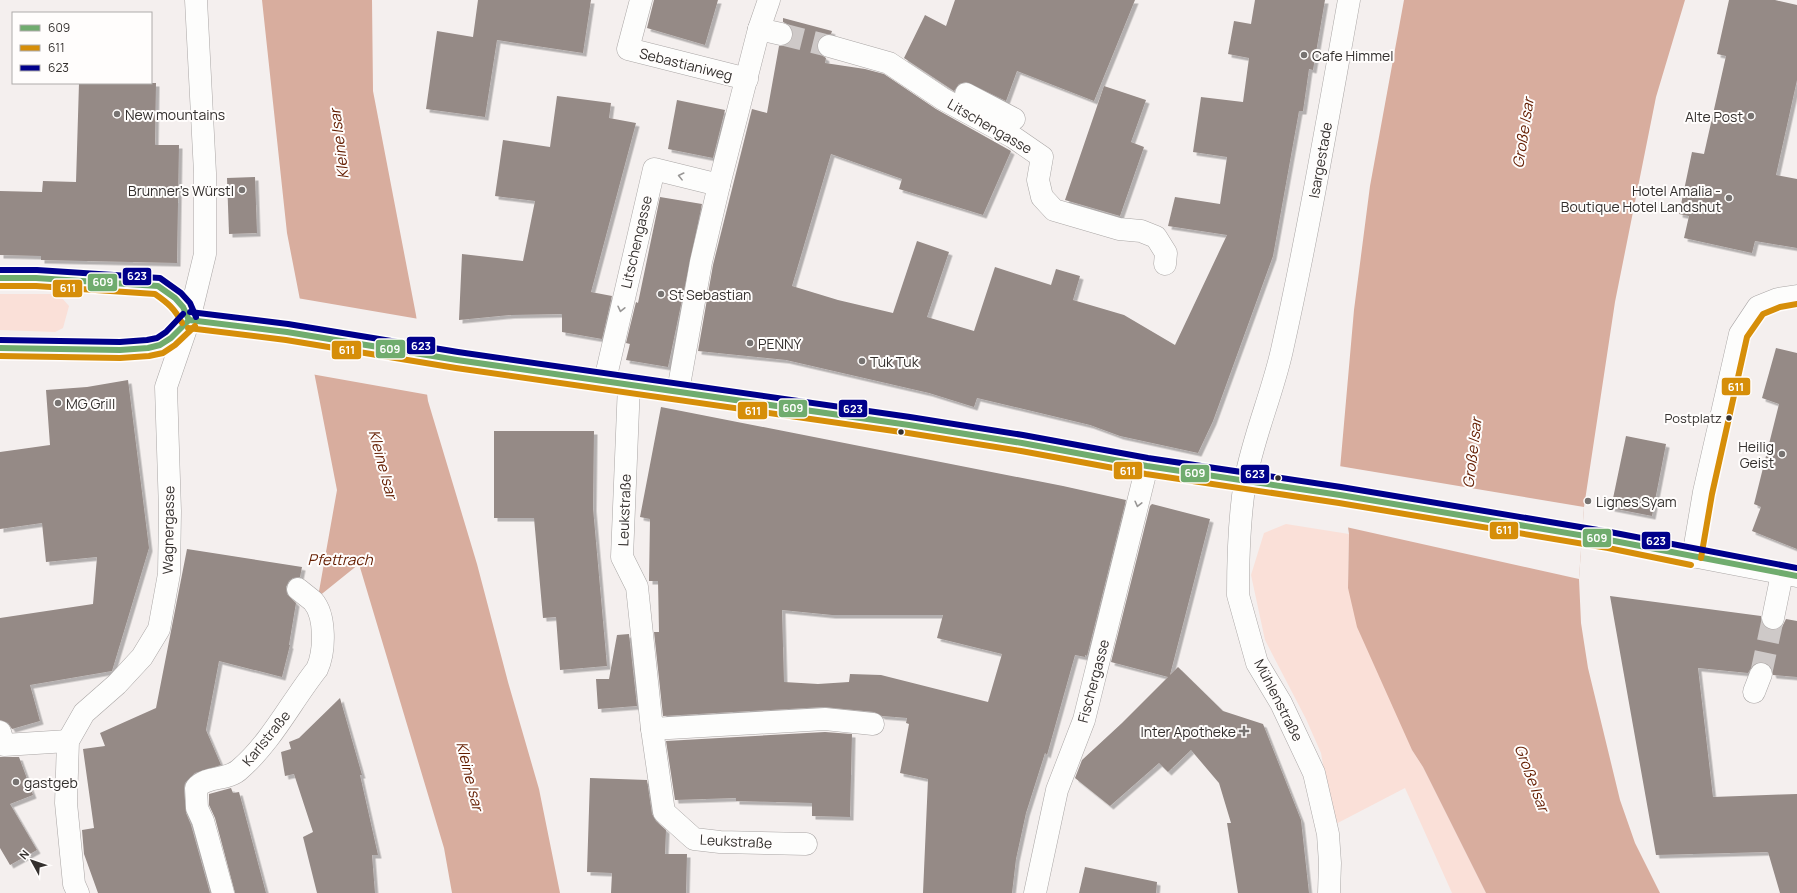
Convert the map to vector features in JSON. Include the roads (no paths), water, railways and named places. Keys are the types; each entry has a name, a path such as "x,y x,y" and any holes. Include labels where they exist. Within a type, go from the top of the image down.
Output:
{"street":[{"name":"Wagnergasse","path":"68,741 84,713 117,684 142,657 159,629 169,574 170,511 166,387 189,320 205,254 205,173 196,0"},
{"name":"Sebastianiweg","path":"641,0 628,49 747,79"},
{"path":"678,391 701,262 719,185 759,29 768,0"},
{"name":"Isargestade","path":"1246,482 1282,352 1310,217 1349,0"},
{"path":"759,29 781,34"},
{"name":"Litschengasse","path":"829,46 889,63 943,99 1013,137 1042,157 1038,180 1042,198 1054,210 1119,229 1141,230 1156,238 1166,253 1165,264"},
{"path":"920,83 945,83 1014,120"},
{"name":"Litschengasse","path":"605,380 654,169 719,185"},
{"path":"0,278 36,278 158,286 167,291 179,302 189,320"},
{"path":"1693,557 1704,492 1740,334 1758,307 1778,299 1797,296"},
{"path":"189,320 287,332 451,359 605,380 1022,443 1147,466 1340,496 1582,537 1609,540 1790,575 1773,618"},
{"path":"0,348 120,350 148,348 160,345 171,338 189,320"},
{"name":"Leukstraße","path":"629,384 622,557 637,587 652,729 664,812 694,839 720,842 806,844"},
{"name":"Fischergasse","path":"1035,893 1057,790 1084,720 1147,466"},
{"name":"Mühlenstraße","path":"1246,482 1240,529 1238,595 1257,663 1281,703 1314,773 1328,834 1330,863 1329,893"},
{"name":"Karlstraße","path":"223,893 203,821 197,808 196,788 200,783 205,781 237,772 251,759 279,725 321,659 323,642 322,621 314,602 297,595"},
{"path":"652,729 825,719 873,724"},
{"path":"0,732 4,745 68,741 67,818 74,884 78,893"}],"water":[{"path":"262,0 372,0 373,91 416,315 428,401 477,564 508,682 539,789 560,893 452,893 444,848 359,564 318,597 337,490 287,233"},
{"name":"Große Isar","path":"1404,0 1685,0 1656,97 1615,302 1584,507 1579,579 1581,623 1588,668 1620,800 1635,843 1660,893 1486,893 1423,767 1412,750 1357,627 1348,588 1349,534 1340,469 1354,310 1370,186"}],"tunnel":[{"path":"781,34 829,46"},
{"path":"1761,674 1773,618"}],"place":[{"name":"Cafe Himmel","path":"1304,55"},
{"name":"New mountains","path":"117,114"},
{"name":"Alte Post","path":"1751,116"},
{"name":"Brunner's Würstl","path":"242,190"},
{"name":"Hotel Amalia - Boutique Hotel Landshut","path":"1729,198"},
{"name":"St Sebastian","path":"661,294"},
{"name":"PENNY","path":"750,343"},
{"name":"Tuk Tuk","path":"862,361"},
{"name":"MG Grill","path":"58,403"},
{"name":"Postplatz","path":"1729,418"},
{"name":"Heilig Geist","path":"1782,454"},
{"name":"Lignes Syam","path":"1588,501"},
{"name":"Inter Apotheke","path":"1244,731"},
{"name":"gastgeb","path":"16,782"}],"water label":[{"name":"Kleine Isar","path":"339,144"},
{"name":"Kleine Isar","path":"383,464"},
{"name":"Pfettrach","path":"340,559"},
{"name":"Kleine Isar","path":"470,776"}]}
